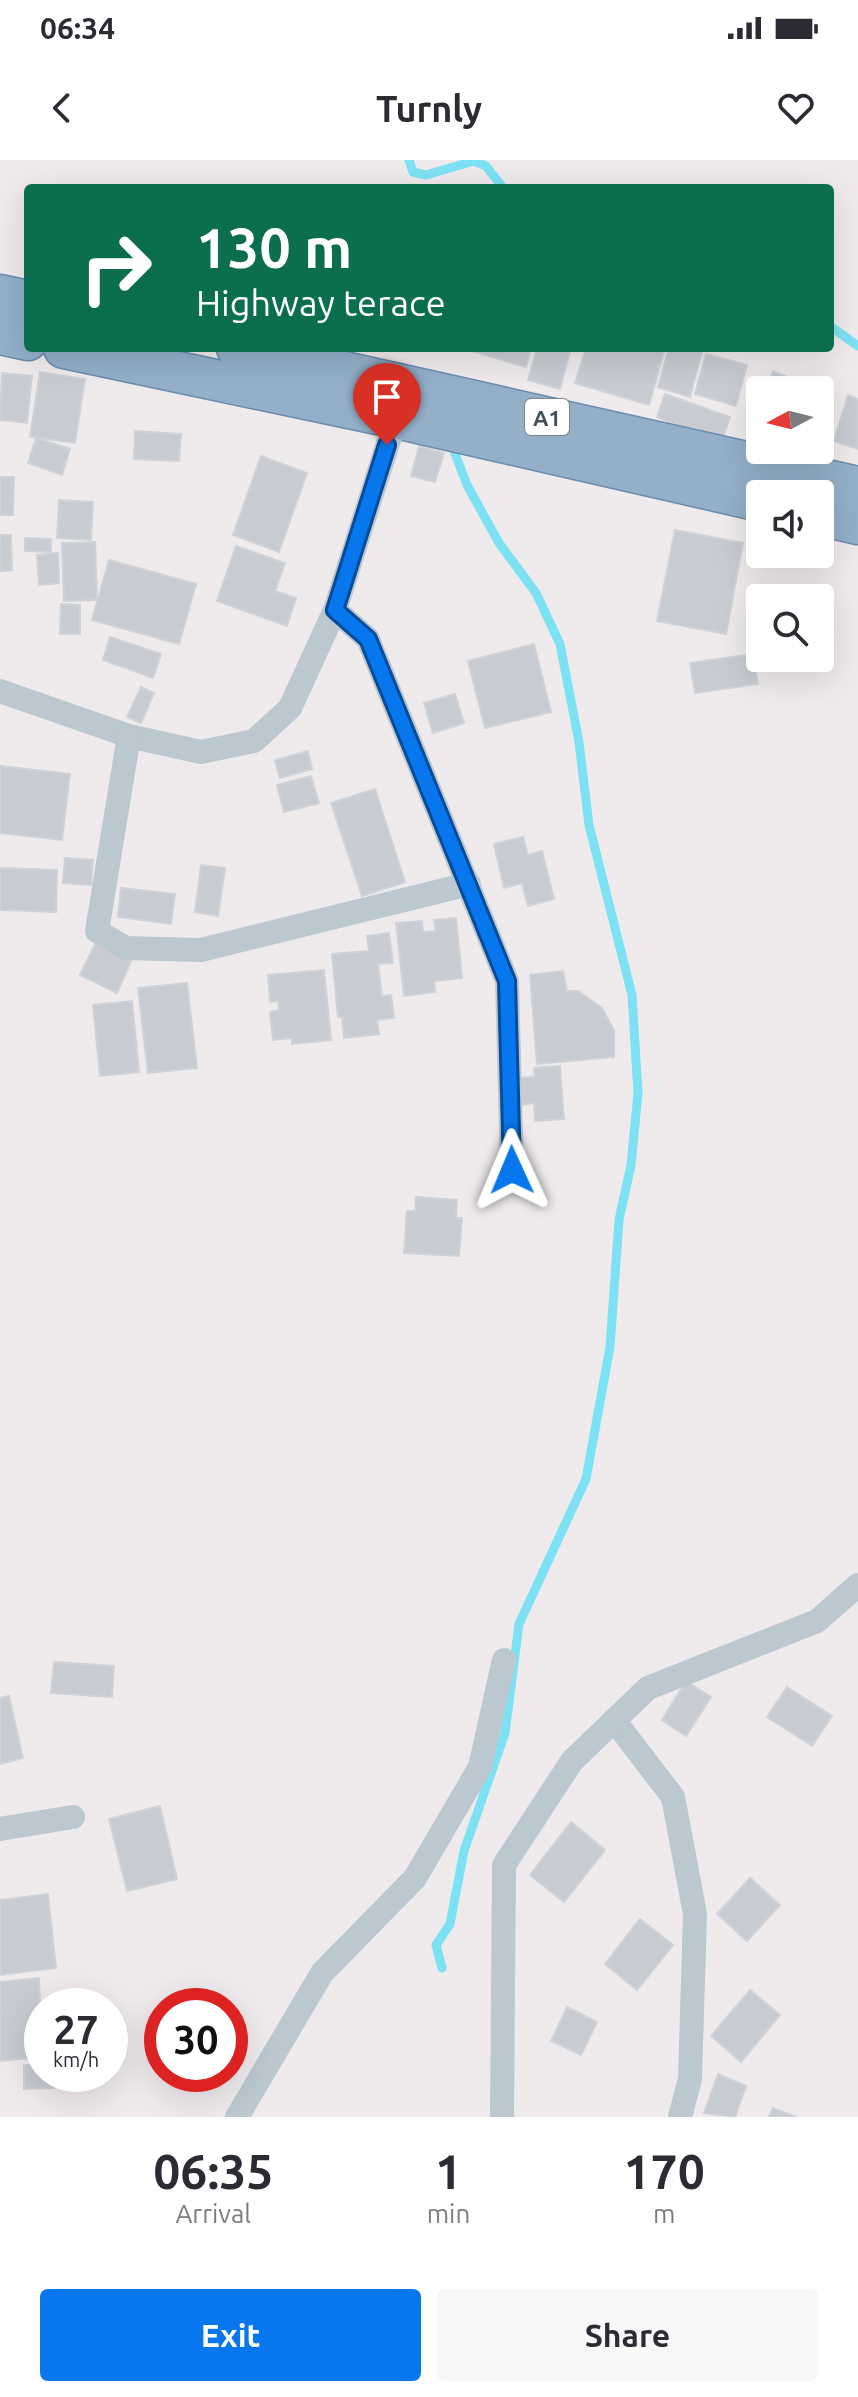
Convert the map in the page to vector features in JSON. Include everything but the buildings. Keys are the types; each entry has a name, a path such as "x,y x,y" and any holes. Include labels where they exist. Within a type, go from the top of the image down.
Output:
{"highway":[{"path":"0,295 24,300"},
{"path":"0,334 24,339"},
{"name":"A1","path":"83,352 396,418 746,498"},
{"name":"A1","path":"255,352 858,487"},
{"path":"834,518 858,524"}],"street":[{"path":"0,691 129,736 201,752 254,741 290,708 335,610 396,418"},
{"path":"335,610 368,639 507,981 512,1170"},
{"path":"129,736 97,931 126,948 201,950 469,884"},
{"path":"502,2117 504,1865 572,1761 648,1688 817,1621 858,1585"},
{"path":"237,2117 322,1973 415,1878 480,1767 504,1660"},
{"path":"614,1720 673,1797 695,1914 690,2079 680,2117"},
{"path":"0,1829 73,1817"}],"waterway":[{"path":"409,160 413,172 426,175 474,161 486,166 500,184"},
{"path":"834,329 858,346"},
{"path":"442,1968 436,1945 450,1924 464,1851 505,1733 519,1624 586,1479 610,1347 619,1220 631,1165 638,1093 632,995 589,825 579,742 560,644 536,593 499,543 467,485 451,443"}],"route":[{"path":"387,445 335,610 368,639 507,981 512,1170"}]}
